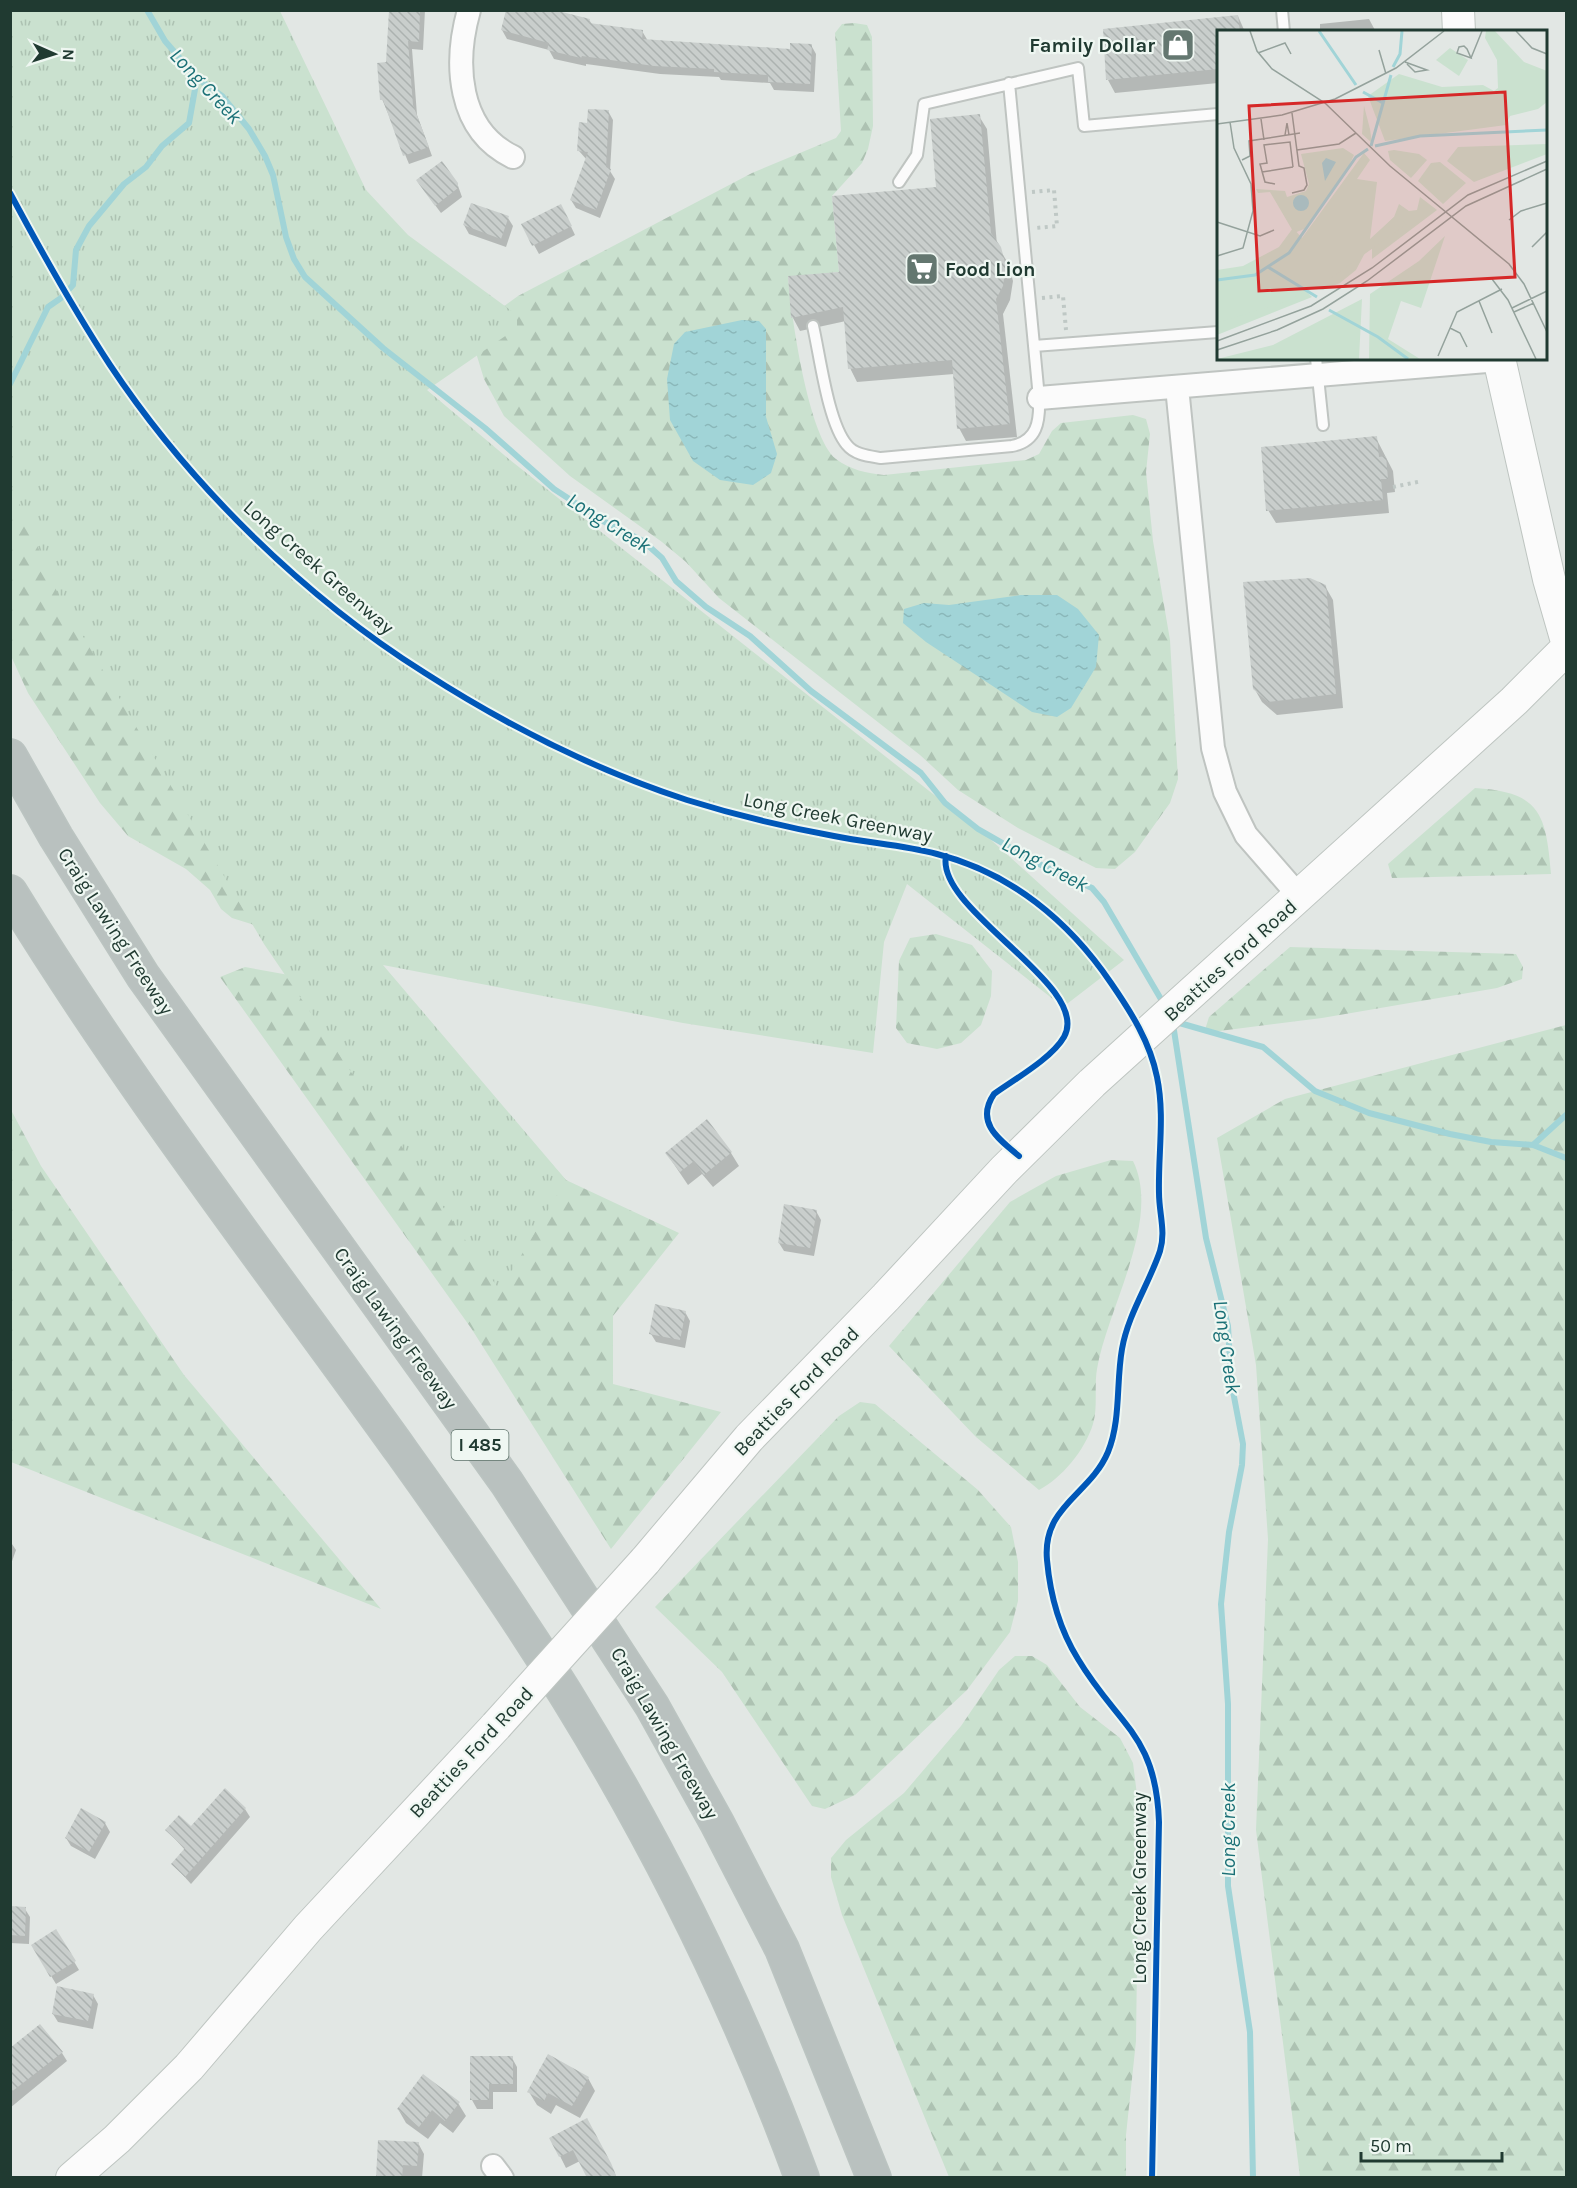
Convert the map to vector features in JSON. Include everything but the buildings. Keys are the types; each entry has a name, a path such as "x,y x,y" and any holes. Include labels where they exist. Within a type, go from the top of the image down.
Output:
{"highway":[{"name":"Craig Lawing Freeway","path":"10,756 56,837 143,976 507,1483 651,1706 717,1823 782,1949 874,2178"},
{"path":"10,892 132,1078 505,1599 576,1712 628,1798 708,1956 752,2051 802,2178"}],"main road":[{"path":"1458,10 1460,30"},
{"path":"1499,360 1566,638"},
{"name":"Beatties Ford Road","path":"72,2178 117,2139 189,2067 308,1928 645,1562 749,1438 886,1297 995,1179 1120,1059 1514,701 1566,649"}],"street":[{"path":"469,10 459,57 465,99 474,121 489,140 513,157"},
{"path":"1039,399 1177,387 1317,366 1473,360"},
{"path":"1177,387 1213,748 1225,792 1246,835 1300,897"}],"lane":[{"path":"1282,10 1284,30"},
{"path":"899,182 917,155 924,104 1078,68 1084,126 1217,114"},
{"path":"813,326 835,426 848,447 862,455 881,458 1025,443 1033,435 1038,422 1039,399 1008,83"},
{"path":"1034,346 1217,332"},
{"path":"1317,366 1323,425"}],"path":[{"path":"1393,488 1422,481"}],"green space":[{"path":"10,11 280,11 366,190 408,235 517,315 517,328 427,390 510,460 990,839 1124,960 1063,1007 907,884 884,942 873,1053 683,1023 383,965 566,1180 500,1291 264,944 58,594 11,484"},
{"path":"842,24 867,25 872,37 873,126 862,163 832,196 839,272 788,277 797,345 809,402 826,446 836,459 847,466 884,475 1026,460 1039,454 1052,431 1061,423 1133,415 1146,419 1150,434 1146,472 1153,541 1170,640 1178,779 1170,803 1135,852 1115,869 1096,868 1018,828 958,790 920,755 719,598 686,562 662,542 570,476 504,416 484,379 473,343 477,326 518,296 752,173 836,138 841,131 835,33"},
{"path":"11,427 396,961 382,965 415,1012 566,1180 679,1233 613,1316 613,1384 721,1412 611,1549 471,1328 220,977 245,967 328,982 271,930 232,918 221,909 210,890 186,869 128,836 100,803 28,693 11,656"},
{"path":"1475,788 1497,790 1514,795 1526,801 1536,810 1546,835 1551,874 1392,878 1388,864"},
{"path":"936,934 972,945 992,971 991,996 981,1025 961,1043 937,1049 907,1043 896,1028 899,961 910,938"},
{"path":"1290,947 1516,954 1523,967 1522,979 1497,988 1322,1018 1204,1033 1209,1017"},
{"path":"1566,1025 1566,2177 1300,2177 1256,1830 1268,1539 1256,1365 1217,1138 1285,1099"},
{"path":"11,1110 41,1166 184,1375 381,1609 11,1462"},
{"path":"1111,1160 1133,1161 1140,1184 1141,1210 1137,1237 1097,1369 1093,1424 1072,1462 1048,1485 1039,1490 976,1437 889,1346 1010,1202 1056,1176"},
{"path":"860,1402 875,1404 978,1490 1011,1527 1018,1562 1018,1601 1010,1632 967,1690 855,1795 825,1809 812,1806 722,1672 655,1607 839,1416"},
{"path":"1015,1656 1032,1656 1047,1665 1080,1707 1120,1738 1133,1763 1139,1811 1136,2041 1126,2135 1126,2177 949,2177 842,1915 831,1877 831,1858 846,1840 904,1793 961,1726 999,1670"}],"water":[{"path":"742,320 759,321 766,329 766,417 777,454 771,473 753,485 720,480 693,461 670,420 667,379 674,344 685,332"},
{"path":"1021,595 1057,595 1078,609 1099,635 1096,667 1071,708 1057,717 1032,712 926,642 903,623 904,609 924,603 949,605"}],"waterway":[{"name":"Long Creek","path":"147,10 165,41 197,78 222,96 249,129 265,156 273,175 286,237 294,259 305,277 383,348 485,428 554,489 603,521 643,541 662,558 676,581 706,607 750,636 811,691 921,773 945,803 978,829 1039,864 1092,888 1104,902 1165,1006"},
{"path":"10,384 48,307 61,298 73,285 76,250 89,226 124,184 146,167 162,146 189,123 197,78"},
{"path":"1176,1022 1263,1047 1315,1091 1369,1113 1450,1134 1491,1142 1533,1145 1566,1158"},
{"name":"Long Creek","path":"1173,1024 1206,1238 1228,1326 1231,1381 1243,1444 1242,1465 1229,1532 1221,1604 1228,1704 1228,1886 1250,2032 1253,2178"},
{"path":"1533,1145 1566,1115"}],"cycle path":[{"name":"Long Creek Greenway","path":"10,193 58,280 110,365 176,453 212,495 293,574 380,643 487,711 519,728 585,760 653,788 687,800 779,825 937,854 990,873 1036,902 1076,939 1111,983 1132,1016 1150,1052 1159,1091 1161,1120 1159,1193 1162,1244 1125,1336 1120,1362 1117,1414 1108,1452 1100,1467 1059,1513 1047,1542 1047,1560 1053,1599 1066,1636 1093,1682 1143,1749 1151,1769 1156,1792 1159,1822 1152,2178"},
{"path":"946,856 949,877 964,900 1037,972 1056,995 1067,1017 1064,1037 1051,1053 994,1094 989,1104 987,1113 991,1129 1019,1156"}],"place":[{"name":"Family Dollar","path":"1178,45"},
{"name":"Food Lion","path":"922,269"}]}
